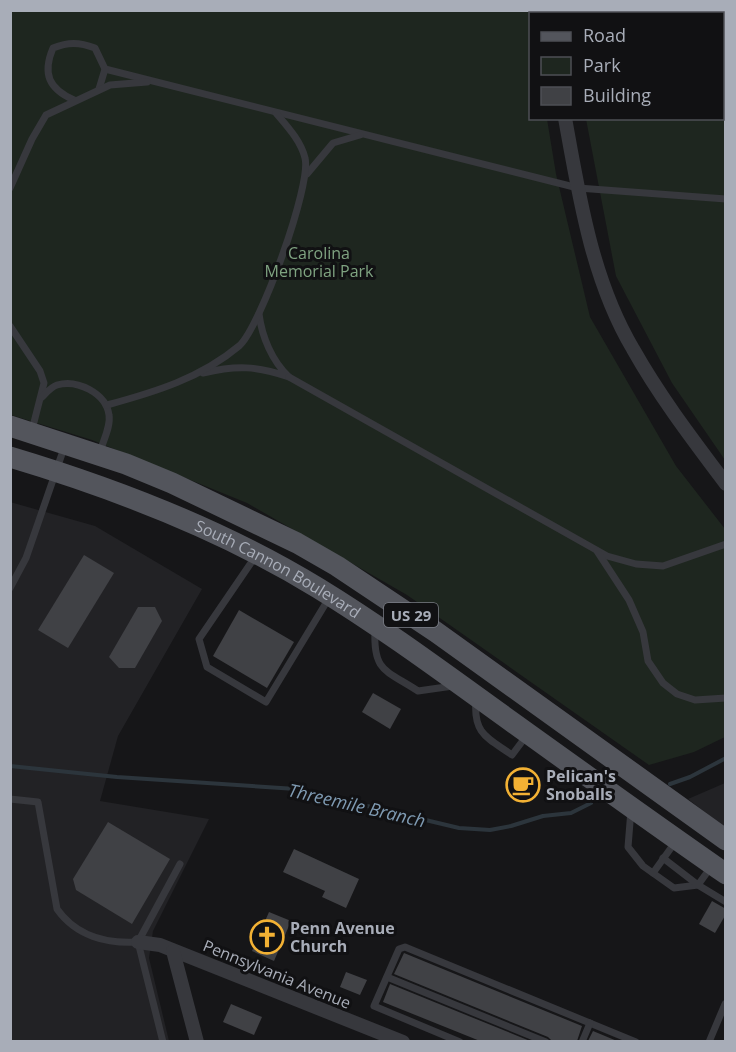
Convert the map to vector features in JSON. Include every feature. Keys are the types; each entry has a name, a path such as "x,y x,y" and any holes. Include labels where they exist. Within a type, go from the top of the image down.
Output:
{"main road":[{"name":"South Cannon Boulevard","path":"10,426 66,442 172,483 297,543 337,566 436,632 726,840"},
{"name":"South Cannon Boulevard","path":"10,457 57,471 131,498 256,555 330,596 468,690 719,869"}],"street":[{"path":"565,120 590,240 610,299 632,348 666,403 726,484"},
{"name":"Pennsylvania Avenue","path":"138,942 173,951 403,1041"},
{"path":"173,951 197,1041"}],"lane":[{"path":"74,100 58,93 49,78 47,63 53,48 80,42 94,48 105,69 99,89"},
{"path":"105,69 578,188 726,199"},
{"path":"10,188 32,139 46,115 110,85 152,81"},
{"path":"275,112 291,130 300,146 307,174"},
{"path":"197,375 241,344 259,314 283,255 307,174 333,143 363,134"},
{"path":"259,314 261,329 278,366 289,377"},
{"path":"10,326 40,371 44,383 32,432"},
{"path":"107,405 153,393 197,375 231,366 249,367 289,377 607,556 636,564 663,566 726,543"},
{"path":"42,397 55,386 71,384 96,393 107,405 110,418 99,454"},
{"path":"10,588 26,558 66,442"},
{"path":"596,549 629,600 643,632 648,661 663,682 678,694 695,700 726,698"},
{"path":"256,555 199,639 207,667 266,702 330,596"},
{"path":"375,625 374,650 376,661 382,667 418,691 468,690"},
{"path":"10,799 38,802 57,909 64,919 80,931 106,941 138,942"},
{"path":"631,807 628,847 653,873 674,888 698,885 719,869"},
{"path":"653,873 677,840"},
{"path":"663,858 698,885 726,902"},
{"path":"163,1041 138,942 180,864"},
{"path":"460,1041 374,1006 399,949 405,947 636,1041"},
{"path":"387,977 546,1041"},
{"path":"709,1041 725,1004"},
{"path":"582,1041 590,1023"}],"shaded area":[{"path":"10,502 95,526 202,589 118,736 100,801 209,819 153,931 149,958 169,1041 11,1041"},
{"path":"725,783 725,828 688,799"}],"green space":[{"name":"Carolina Memorial Park","path":"10,11 531,11 529,12 529,120 547,120 556,174 590,317 676,466 725,529 725,737 694,752 649,765 407,595 247,503 92,440 11,415"},
{"path":"725,96 725,460 672,383 616,276 586,120 724,120"}],"building":[{"path":"84,555 114,573 68,648 38,630"},
{"path":"138,607 155,607 162,621 135,668 119,668 109,657"},
{"path":"239,610 294,642 267,688 213,656"},
{"path":"373,693 401,709 390,729 362,712"},
{"name":"Pelican's Snoballs","path":"517,774 536,785 529,796 511,785"},
{"path":"108,822 170,859 132,924 76,890 73,879"},
{"path":"294,849 359,879 346,908 322,897 325,891 283,872"},
{"path":"712,901 726,909 726,914 715,933 699,924"},
{"path":"269,912 291,921 274,961 252,951"},
{"path":"404,953 582,1026 577,1041 552,1041 548,1037 394,974"},
{"path":"346,972 367,980 360,995 340,987"},
{"path":"390,984 530,1041 480,1041 383,1002"},
{"path":"231,1004 262,1017 254,1035 223,1022"},
{"path":"593,1031 617,1041 588,1041"}],"waterway":[{"name":"Threemile Branch","path":"670,784 690,777 726,758"},
{"name":"Threemile Branch","path":"10,766 117,777 296,789 459,828 490,830 543,816 571,813 591,803"}],"place":[{"name":"Pelican's Snoballs","path":"523,785"},
{"name":"Penn Avenue Church","path":"267,937"}]}
